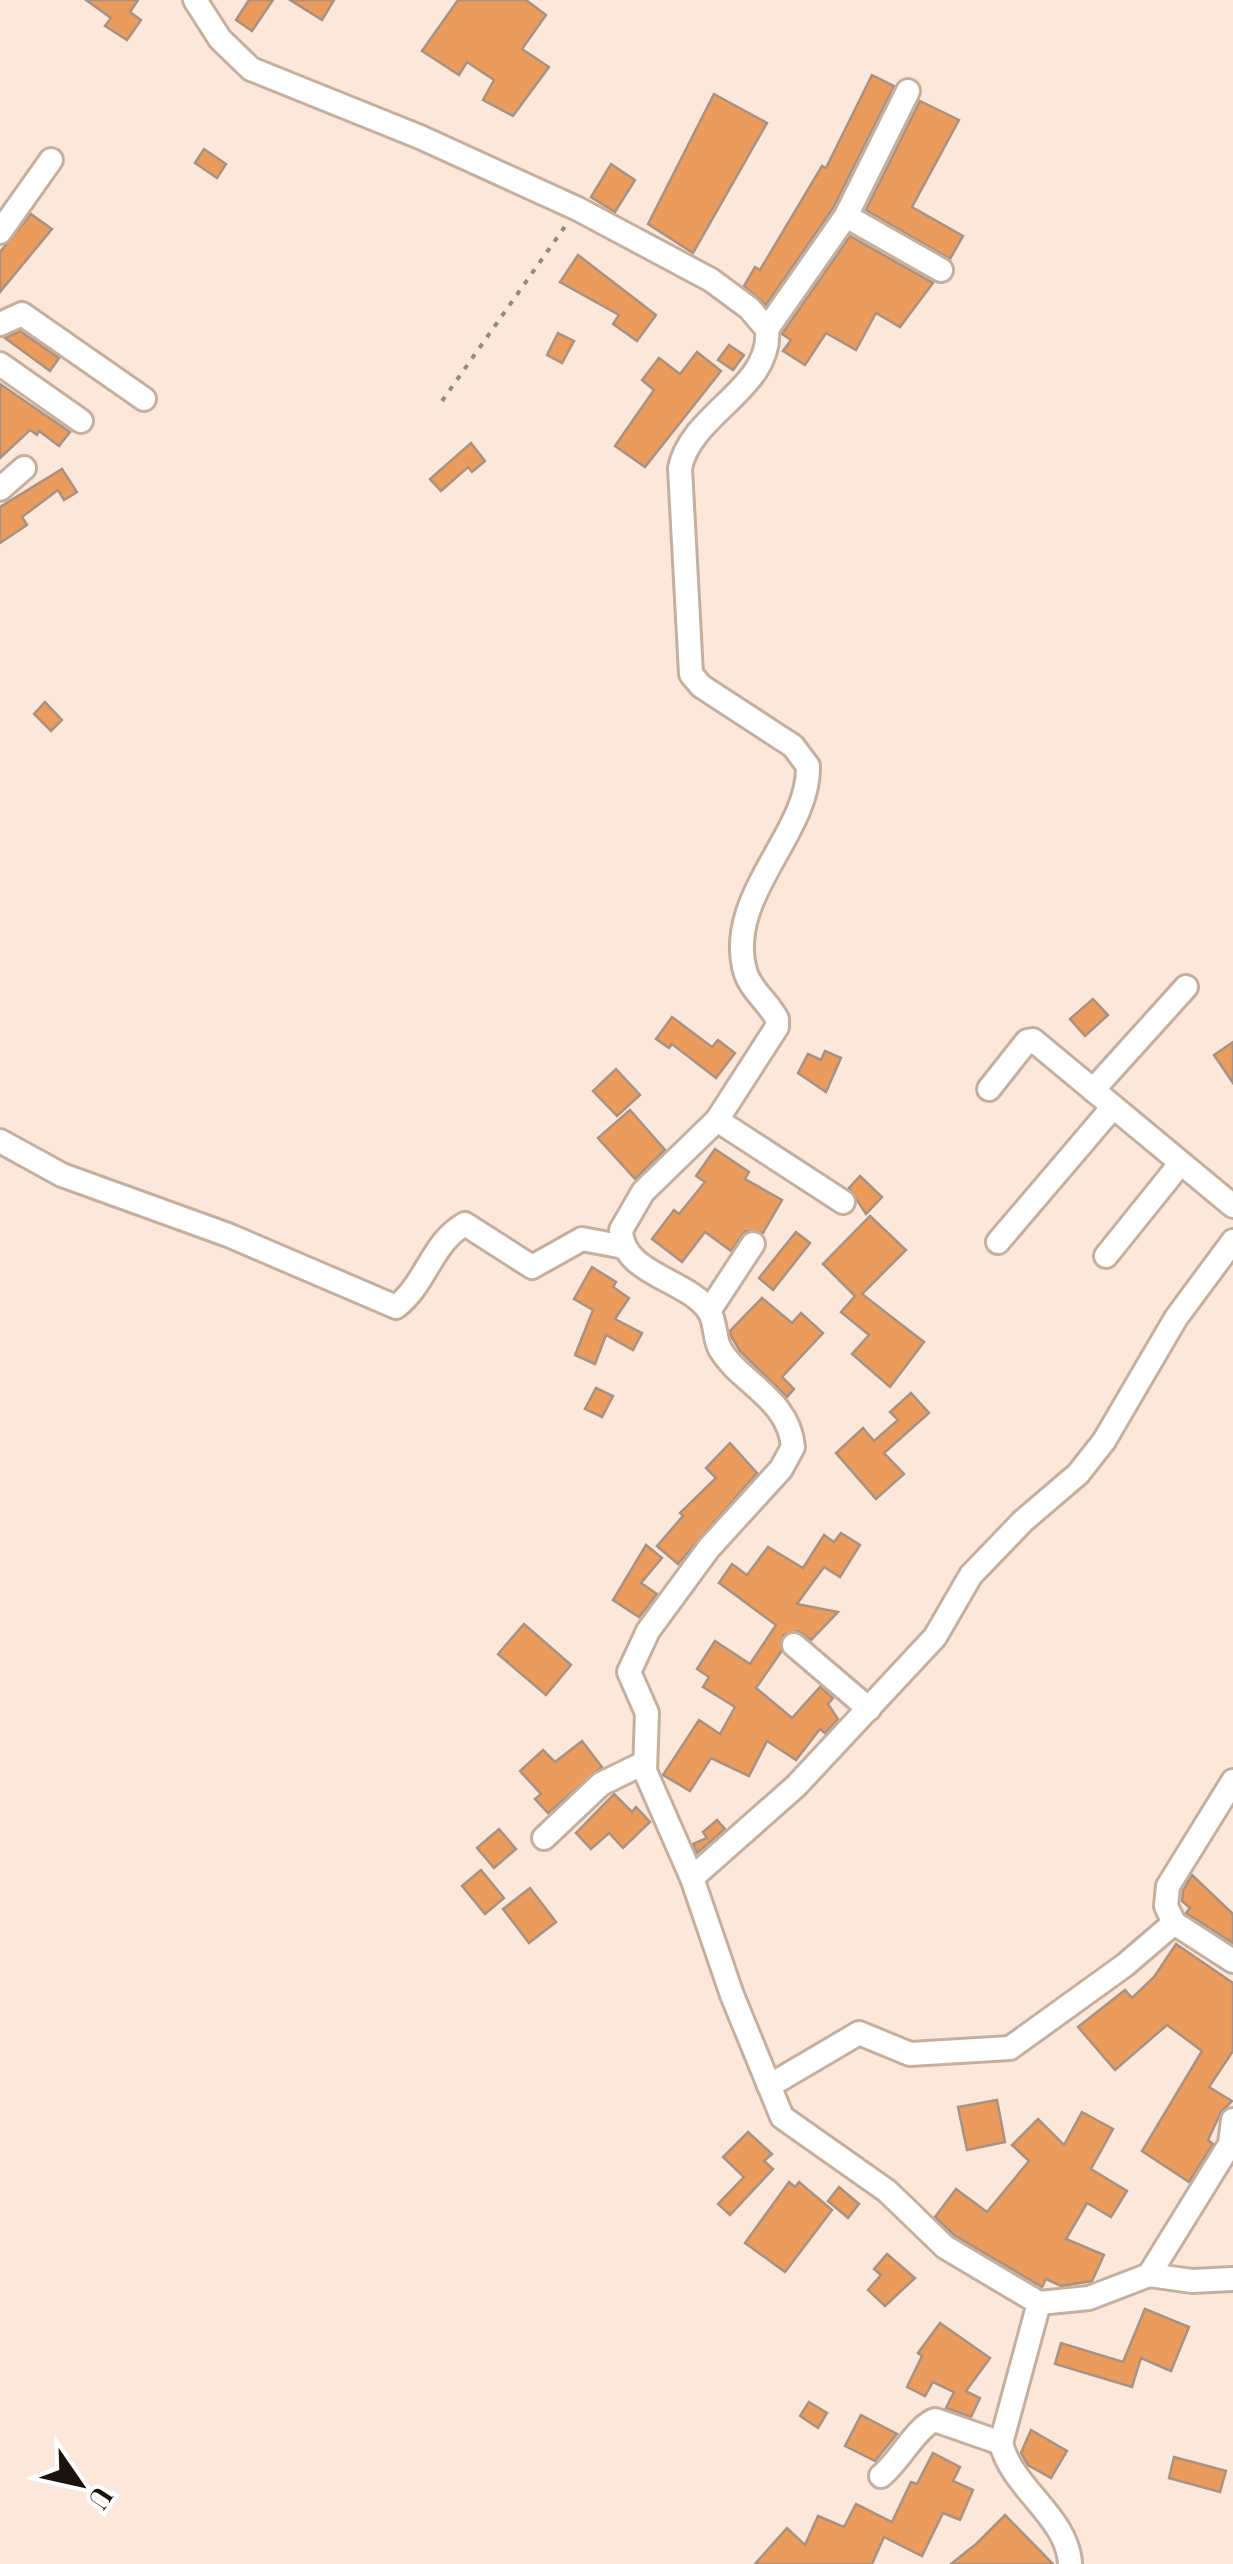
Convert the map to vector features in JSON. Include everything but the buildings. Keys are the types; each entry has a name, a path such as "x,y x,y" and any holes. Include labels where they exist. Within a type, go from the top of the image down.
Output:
{"street":[{"path":"195,0 220,39 251,69 420,137 578,210 710,280 749,308 767,329"},
{"path":"624,1247 620,1230 630,1209 717,1120 776,1028 778,1019 746,972 746,930 752,902 805,792 808,766 793,746 701,686 691,674 680,468 692,438 762,362 767,329 846,216 908,92"},
{"path":"0,232 51,160"},
{"path":"846,216 941,270"},
{"path":"0,324 22,314 144,399"},
{"path":"0,364 81,421"},
{"path":"0,489 24,468"},
{"path":"1093,1090 1186,987"},
{"path":"989,1088 1027,1042 1033,1040 1233,1206"},
{"path":"998,1242 1113,1107"},
{"path":"717,1120 843,1202"},
{"path":"0,1141 62,1174 228,1235 396,1307 413,1294 448,1234 466,1224 532,1267 582,1239 624,1247 645,1267 709,1311 722,1352 761,1388 786,1423 794,1446 782,1469 705,1554 634,1653 630,1681 647,1713 644,1763 692,1878 769,2086 791,2126 886,2191 944,2247 1039,2303 1089,2298 1150,2276 1192,2282 1233,2279"},
{"path":"1106,1256 1180,1164"},
{"path":"692,1878 796,1786 936,1638 971,1575 1095,1452 1176,1318 1233,1241"},
{"path":"709,1311 753,1244"},
{"path":"794,1645 868,1709"},
{"path":"544,1838 601,1784 644,1763"},
{"path":"1233,1781 1168,1886 1166,1906 1174,1923 1233,1961"},
{"path":"769,2086 858,2034 910,2054 1010,2048 1125,1965 1174,1923"},
{"path":"1150,2276 1230,2144 1233,2120"},
{"path":"1039,2303 1002,2443 1007,2465 1064,2539 1070,2564"},
{"path":"881,2476 900,2462 927,2423 935,2420 1002,2443"}],"path":[{"path":"442,400 578,210"}]}
